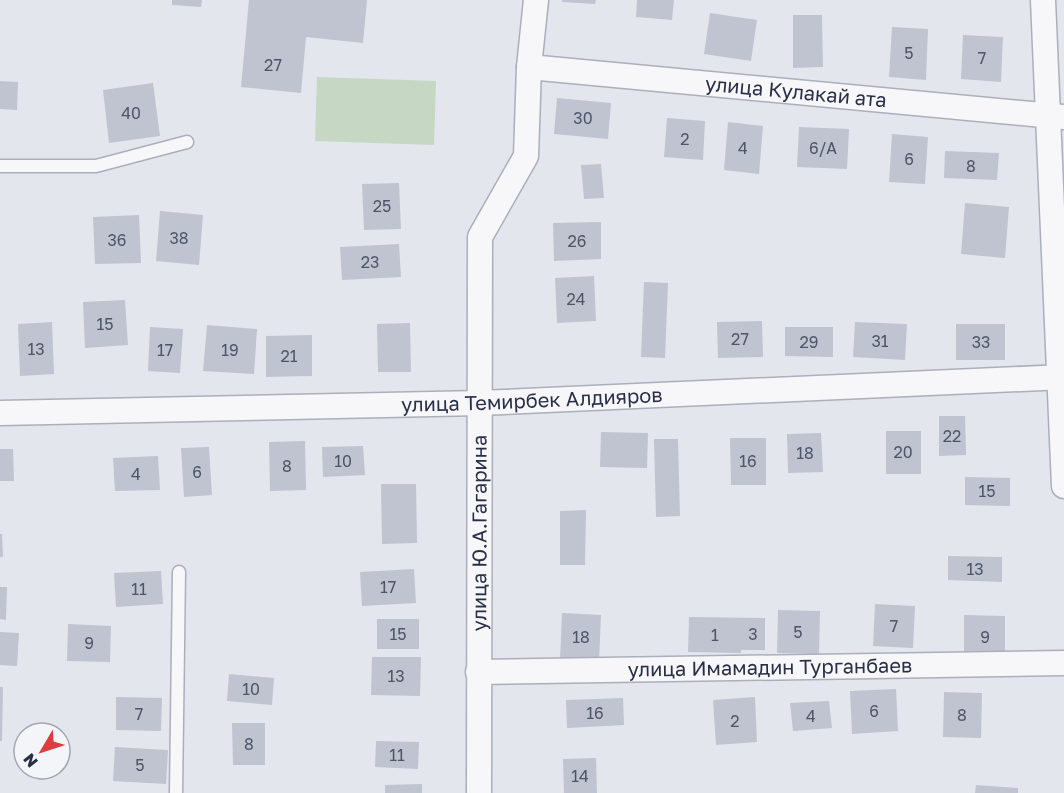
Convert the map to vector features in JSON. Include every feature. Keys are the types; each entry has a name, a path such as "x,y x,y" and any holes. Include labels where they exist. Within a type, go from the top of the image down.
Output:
{"street":[{"name":"улица Ю.А.Гагарина","path":"479,793 480,237 526,156 529,67 536,0"},
{"path":"1043,0 1056,116 1064,486"},
{"name":"улица Кулакай ата","path":"529,67 1056,116"},
{"name":"улица Темирбек Алдияров","path":"0,413 480,403 1062,377"},
{"name":"улица Имамадин Турганбаев","path":"478,672 1064,663"}],"lane":[{"path":"0,166 96,166 187,142"},
{"path":"176,793 179,572"}],"green space":[{"path":"317,77 436,81 434,145 315,141"}],"building":[{"path":"172,0 202,0 201,7 172,5"},
{"path":"249,0 367,0 363,43 306,37 301,93 241,87"},
{"path":"562,0 596,0 595,4 562,2"},
{"path":"637,0 674,0 672,20 636,17"},
{"path":"710,13 757,20 751,61 704,54"},
{"path":"793,15 822,15 823,67 793,68"},
{"path":"892,27 928,29 926,80 889,77"},
{"path":"963,35 1003,37 1001,82 961,79"},
{"path":"0,81 18,82 17,110 0,109"},
{"path":"153,83 160,136 109,143 103,90"},
{"path":"557,98 611,103 608,139 554,134"},
{"path":"667,118 705,121 703,160 664,157"},
{"path":"728,122 763,126 759,174 724,170"},
{"path":"799,127 849,129 847,169 797,167"},
{"path":"892,134 928,137 925,184 889,182"},
{"path":"945,151 999,153 997,180 944,178"},
{"path":"601,164 604,198 584,199 581,165"},
{"path":"399,183 401,229 364,230 362,184"},
{"path":"965,203 1009,207 1005,258 961,254"},
{"path":"160,211 203,215 199,265 156,261"},
{"path":"139,215 141,263 95,264 93,217"},
{"path":"601,222 601,259 554,261 553,223"},
{"path":"399,244 401,277 342,280 340,247"},
{"path":"594,276 596,321 557,323 555,278"},
{"path":"644,282 668,283 665,358 641,357"},
{"path":"125,300 128,345 85,348 83,302"},
{"path":"762,321 763,357 718,358 717,322"},
{"path":"52,322 54,374 20,376 18,324"},
{"path":"855,322 907,324 905,360 853,357"},
{"path":"410,323 411,372 378,372 377,324"},
{"path":"956,324 1005,324 1005,360 956,360"},
{"path":"207,325 257,329 254,374 203,371"},
{"path":"150,327 183,329 180,373 148,371"},
{"path":"785,327 833,327 833,357 785,356"},
{"path":"312,335 312,376 266,377 266,336"},
{"path":"939,416 965,416 966,455 939,456"},
{"path":"886,431 921,431 921,474 886,474"},
{"path":"601,432 648,433 647,468 600,467"},
{"path":"821,433 823,472 788,473 787,434"},
{"path":"730,438 766,438 766,485 731,485"},
{"path":"654,439 678,439 680,516 656,517"},
{"path":"305,441 306,490 270,491 269,442"},
{"path":"363,446 365,475 323,477 322,447"},
{"path":"209,447 212,495 184,497 181,448"},
{"path":"0,449 13,449 14,481 0,481"},
{"path":"158,456 160,490 115,491 113,458"},
{"path":"965,477 1010,478 1010,506 965,505"},
{"path":"381,484 416,484 417,543 382,544"},
{"path":"586,510 585,565 560,565 560,511"},
{"path":"0,534 2,534 3,557 0,557"},
{"path":"948,556 1002,557 1002,582 948,580"},
{"path":"414,569 416,603 362,606 360,572"},
{"path":"161,571 163,604 116,607 114,573"},
{"path":"0,587 7,587 6,620 0,619"},
{"path":"875,604 915,606 913,648 873,646"},
{"path":"778,610 820,611 819,654 777,653"},
{"path":"562,613 601,615 599,662 560,660"},
{"path":"964,615 1005,616 1005,659 964,658"},
{"path":"689,617 765,618 765,650 741,650 741,653 688,652"},
{"path":"377,619 419,619 419,649 377,649"},
{"path":"68,624 111,626 110,662 67,661"},
{"path":"0,632 19,633 17,666 0,665"},
{"path":"372,657 421,657 420,696 371,695"},
{"path":"229,674 274,678 272,705 227,701"},
{"path":"0,687 3,687 2,741 0,741"},
{"path":"896,689 898,731 852,734 850,691"},
{"path":"944,692 982,693 981,738 943,737"},
{"path":"116,697 162,698 161,731 116,730"},
{"path":"755,697 757,742 716,745 713,700"},
{"path":"623,698 624,725 567,728 566,700"},
{"path":"829,701 832,728 793,731 790,703"},
{"path":"232,723 265,723 265,765 233,765"},
{"path":"376,741 419,742 418,769 375,767"},
{"path":"115,747 168,750 166,784 113,781"},
{"path":"596,758 597,793 564,793 563,759"},
{"path":"422,784 422,793 385,793 385,785"},
{"path":"976,785 1018,788 1018,793 975,793"}]}
